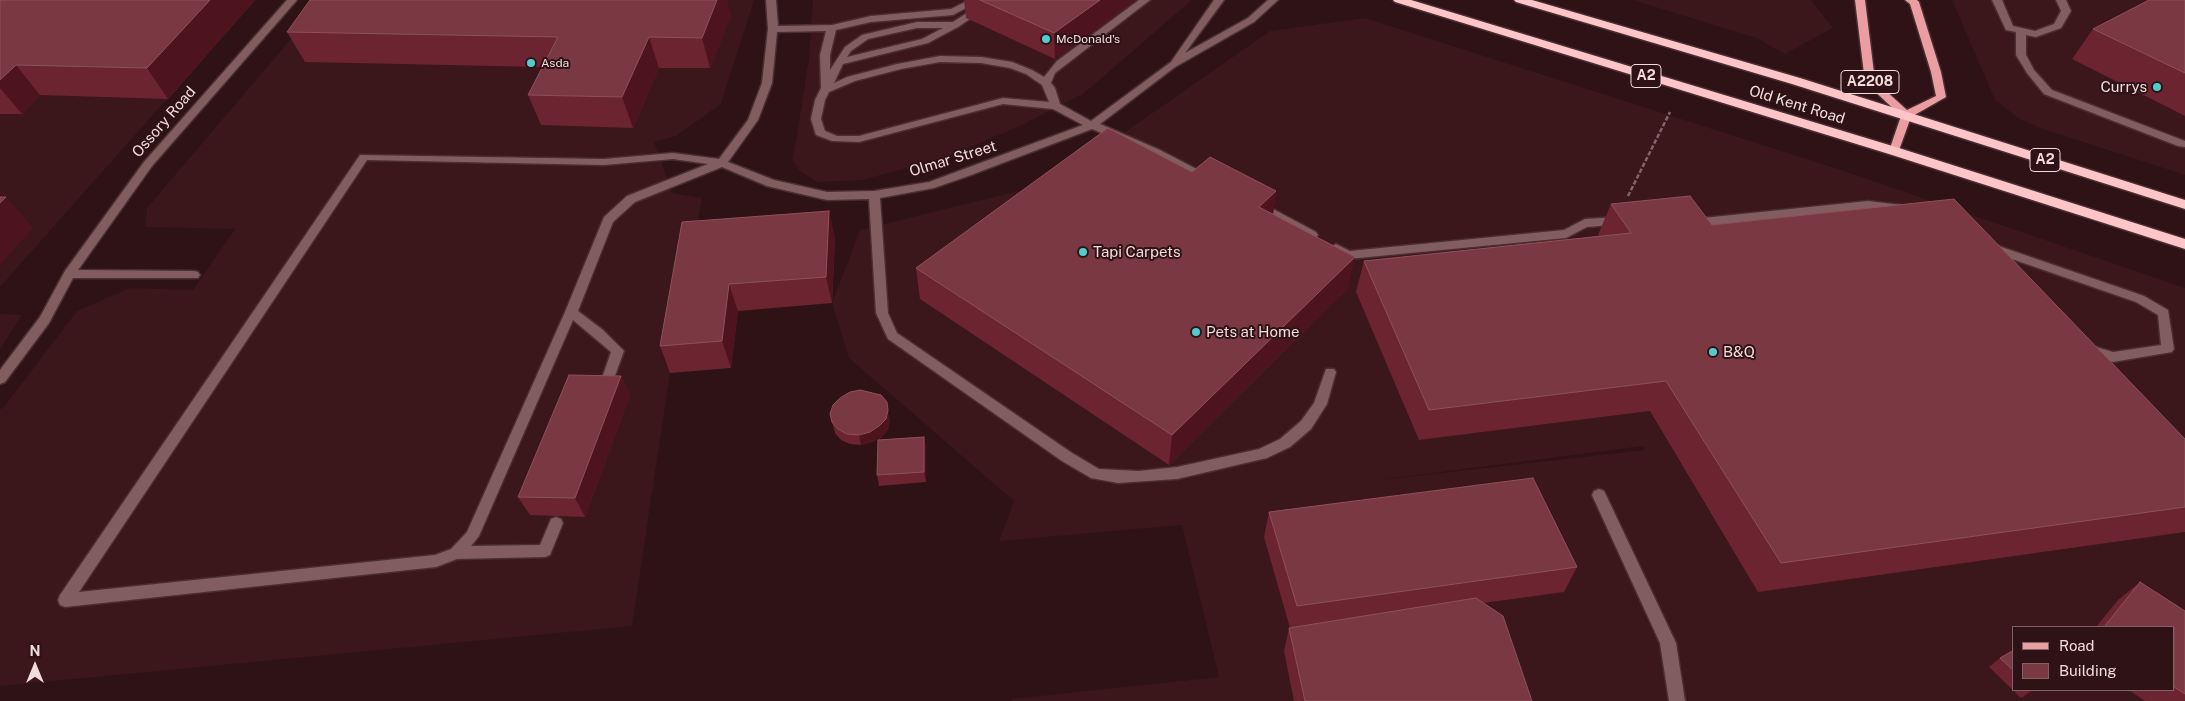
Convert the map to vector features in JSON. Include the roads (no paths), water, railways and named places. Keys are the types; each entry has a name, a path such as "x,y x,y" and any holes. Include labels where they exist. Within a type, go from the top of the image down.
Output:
{"highway":[{"name":"Old Kent Road","path":"1399,0 1894,151 2185,244"},
{"name":"Old Kent Road","path":"1520,0 1796,80 2185,205"}],"main road":[{"name":"A2208","path":"1860,0 1870,82 1906,115"},
{"name":"A2208","path":"1894,151 1906,115 1942,97 1914,2 1910,0"}],"street":[{"name":"Ossory Road","path":"0,379 45,320 69,274 148,164 292,0"},
{"path":"456,553 472,536 608,220 618,208 631,199 722,163 753,120 762,101 767,83 774,29 772,0"},
{"path":"774,29 832,28 871,19 953,12 976,0"},
{"path":"839,62 925,41 955,25 993,0"},
{"path":"1046,83 1051,72 1060,63 1145,0"},
{"name":"Olmar Street","path":"1172,65 1219,0"},
{"name":"Olmar Street","path":"456,553 436,561 65,600 242,341 364,157 604,162 673,156 722,163 771,183 827,196 874,195 930,185 1092,125 1172,65 1251,20 1273,0"},
{"path":"1997,0 2009,28 2036,34 2058,26 2066,10 2061,0"},
{"path":"955,25 917,25 865,37 848,49 839,62 820,100 816,120 820,133 836,139 859,139 1003,101 1055,106 1092,125 1156,152 1216,184"},
{"path":"825,90 825,56 832,28"},
{"path":"2021,32 2021,55 2030,71 2048,92 2182,144"},
{"path":"825,90 851,79 900,66 940,59 981,60 1012,65 1029,72 1046,83 1050,88 1055,106"},
{"path":"874,195 882,313 892,336 1067,457 1096,474 1139,477 1177,473 1262,454 1284,443 1306,425 1320,404 1330,372"},
{"path":"1250,201 1348,255 1566,234 1585,223 1627,220"},
{"path":"1684,218 1703,222 1868,205 1912,210"},
{"path":"2004,267 1982,244 2140,298 2164,313 2168,349 2113,357 2082,347"},
{"path":"69,274 194,275"},
{"path":"570,312 599,333 618,351 606,384"},
{"path":"1599,495 1668,643 1677,701"},
{"path":"456,553 545,551 556,523"}],"place":[{"name":"McDonald's","path":"1046,39"},
{"name":"Asda","path":"531,63"},
{"name":"Currys","path":"2157,87"},
{"name":"Tapi Carpets","path":"1083,252"},
{"name":"Pets at Home","path":"1196,332"},
{"name":"B&Q","path":"1713,352"}]}
